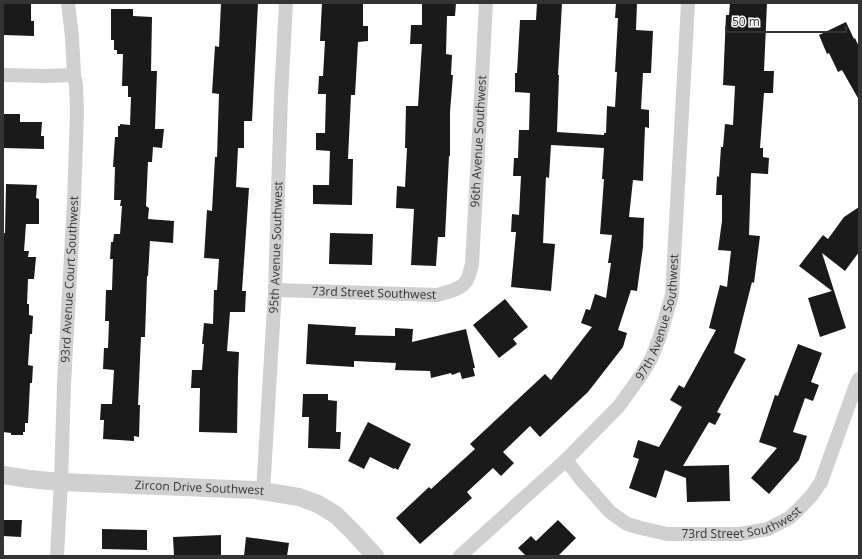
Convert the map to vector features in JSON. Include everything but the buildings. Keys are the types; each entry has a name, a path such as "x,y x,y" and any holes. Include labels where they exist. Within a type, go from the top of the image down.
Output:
{"street":[{"name":"93rd Avenue Court Southwest","path":"57,556 64,384 74,202 76,119 76,85 68,3"},
{"name":"95th Avenue Southwest","path":"263,492 275,290 286,3"},
{"name":"96th Avenue Southwest","path":"467,279 472,264 486,3"},
{"name":"97th Avenue Southwest","path":"460,556 566,460 619,406 651,359 659,339 672,294 688,3"},
{"path":"3,75 74,75"},
{"name":"73rd Street Southwest","path":"275,290 437,295 464,285 467,279"},
{"name":"73rd Street Southwest","path":"566,460 598,500 610,512 627,524 667,534 740,534 768,529 789,518 812,495 821,482 859,379"},
{"name":"Zircon Drive Southwest","path":"3,475 61,482 248,490 299,497 318,504 336,515 375,556"}]}
